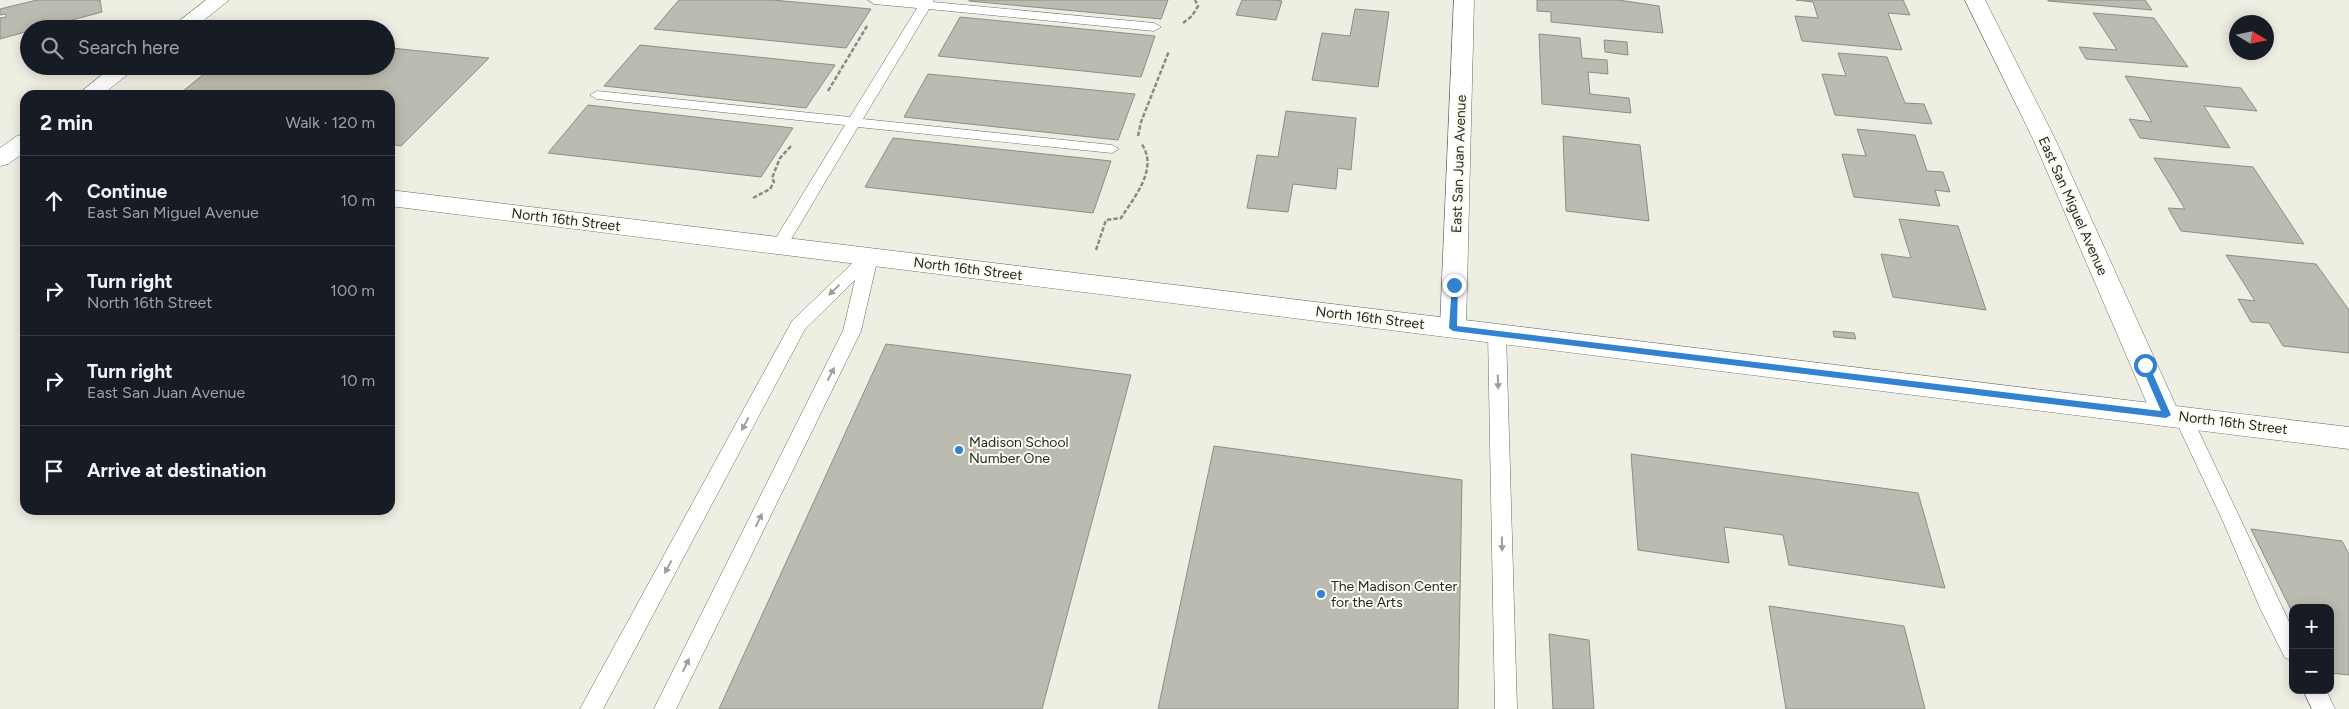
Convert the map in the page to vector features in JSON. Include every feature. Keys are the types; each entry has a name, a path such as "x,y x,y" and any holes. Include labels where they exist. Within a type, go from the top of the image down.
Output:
{"main road":[{"path":"191,20 219,0"},
{"name":"East San Juan Avenue","path":"1453,328 1464,0"},
{"name":"East San Miguel Avenue","path":"1975,0 2045,141 2175,416"},
{"path":"95,90 115,75"},
{"name":"North 16th Street","path":"395,199 2349,438"}],"lane":[{"path":"874,0 926,2 1154,27"},
{"path":"778,246 926,2"},
{"path":"597,95 1112,149"},
{"path":"591,709 798,325 870,257"},
{"path":"665,709 852,331 870,257"},
{"path":"1497,333 1506,709"},
{"path":"2175,416 2232,519 2270,608 2292,649"},
{"path":"2316,694 2324,709"}],"path":[{"path":"1180,26 1192,16 1198,6 1194,0"},
{"path":"826,94 869,23"},
{"path":"1096,250 1106,220 1121,218 1140,190 1150,162 1144,146 1137,140 1139,131 1173,43"},
{"path":"753,198 770,189 774,182 772,178 780,158 796,140"}],"building":[{"path":"37,0 100,0 102,12 72,20 20,20 20,33 0,39 0,18 6,17 6,14 0,15 0,9"},
{"path":"679,0 773,0 871,9 846,48 654,29"},
{"path":"969,0 1168,0 1161,19 969,1"},
{"path":"1242,0 1282,1 1276,20 1236,15"},
{"path":"1537,0 1618,0 1659,6 1663,33 1551,22 1551,12 1537,11"},
{"path":"1796,0 1903,0 1910,15 1888,13 1902,50 1802,41 1795,16 1818,18 1813,2"},
{"path":"2145,0 2152,10 2048,1"},
{"path":"1355,9 1389,12 1378,87 1312,80 1322,33 1350,36"},
{"path":"2093,13 2154,18 2188,67 2086,59 2079,47 2117,50"},
{"path":"960,17 1155,36 1141,77 938,56"},
{"path":"1539,34 1580,38 1582,58 1607,60 1608,74 1588,72 1590,94 1629,98 1631,113 1542,104"},
{"path":"1604,40 1627,42 1628,55 1605,52"},
{"path":"640,45 835,65 806,108 604,86"},
{"path":"395,48 489,58 401,146 395,145 395,90 184,90 203,75 395,75"},
{"path":"1838,53 1887,57 1905,103 1924,104 1932,124 1835,115 1822,74 1846,76"},
{"path":"928,74 1135,94 1118,140 904,117"},
{"path":"2125,76 2241,88 2257,111 2204,106 2230,148 2140,138 2129,119 2152,122"},
{"path":"588,105 793,128 761,177 548,153"},
{"path":"1286,111 1356,118 1351,170 1338,168 1336,189 1293,184 1288,212 1247,208 1257,155 1278,157"},
{"path":"1857,129 1915,135 1927,171 1943,172 1950,192 1935,190 1940,206 1854,197 1842,154 1866,156"},
{"path":"1563,136 1640,145 1649,221 1566,211"},
{"path":"893,138 1111,161 1093,213 865,187"},
{"path":"2154,158 2253,167 2304,244 2181,231 2168,208 2185,209"},
{"path":"1899,219 1958,226 1986,310 1893,297 1881,254 1911,258"},
{"path":"2226,255 2316,264 2349,310 2349,353 2283,346 2269,323 2251,322 2238,299 2255,301"},
{"path":"1833,331 1854,333 1856,339 1834,337"},
{"path":"886,344 1131,375 1042,709 719,709"},
{"name":"The Madison Center for the Arts","path":"1214,446 1462,480 1458,709 1158,709"},
{"path":"1631,454 1918,493 1945,588 1789,565 1783,535 1724,527 1729,563 1638,550"},
{"path":"2251,529 2342,541 2349,554 2349,675 2334,673 2334,604 2289,604 2289,606"},
{"path":"1769,606 1904,626 1925,709 1786,709"},
{"path":"1549,634 1589,640 1594,709 1553,709"}],"place":[{"name":"Madison School Number One","path":"959,450"},
{"name":"The Madison Center for the Arts","path":"1321,594"}],"route":[{"path":"1454,285 1453,328 2166,415 2145,365"}]}
